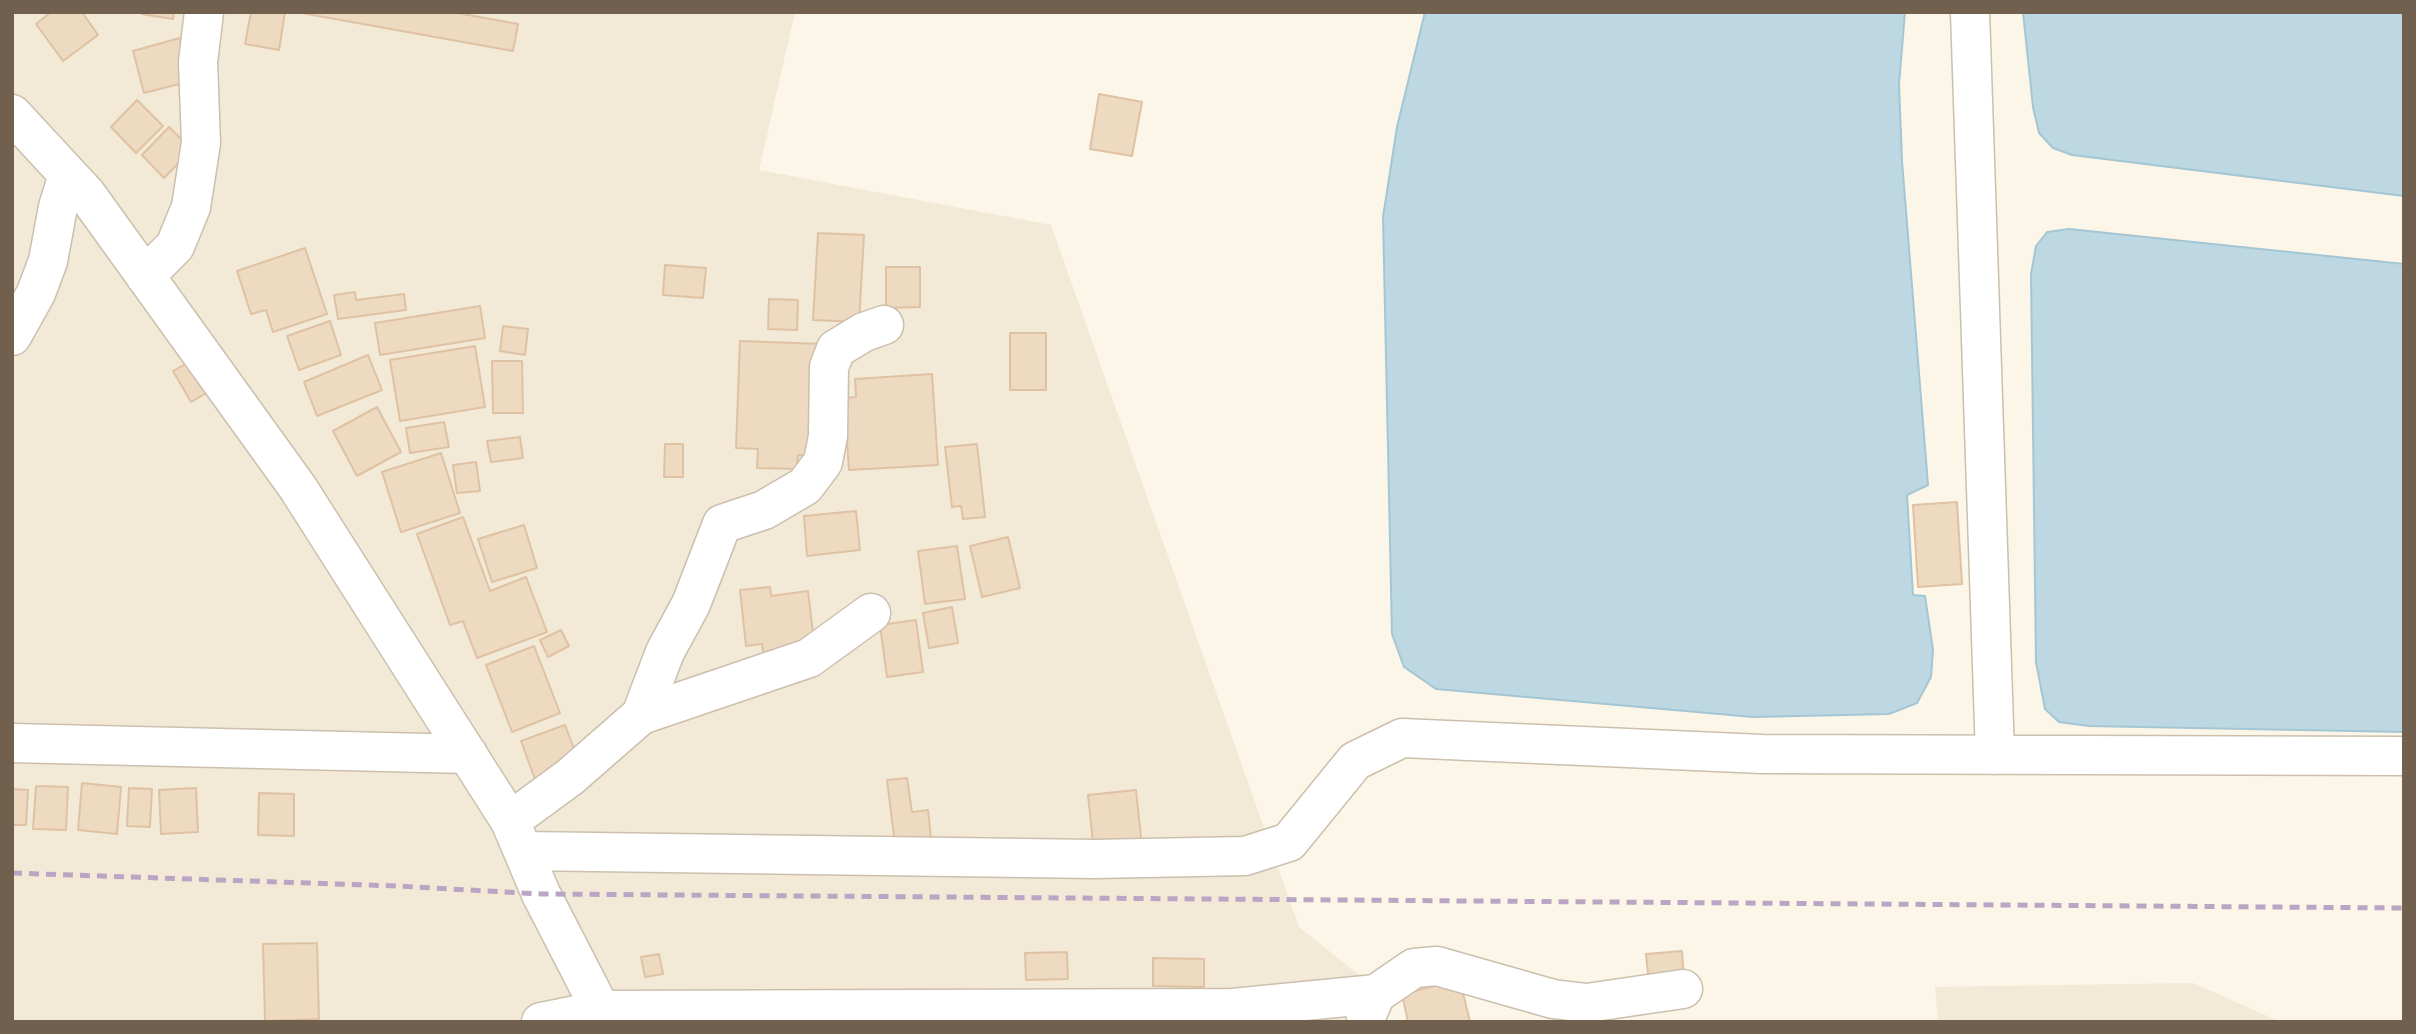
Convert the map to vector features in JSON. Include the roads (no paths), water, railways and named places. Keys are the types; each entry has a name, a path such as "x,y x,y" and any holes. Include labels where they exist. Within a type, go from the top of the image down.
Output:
{"street":[{"path":"145,276 175,246 191,207 201,143 198,62 204,12"},
{"path":"1970,12 1995,755"},
{"path":"12,114 87,195 298,488 468,754 517,836 541,894 603,1016"},
{"path":"12,336 36,293 48,261 58,207 68,175"},
{"path":"641,715 665,652 691,604 722,524 764,510 805,486 823,462 828,436 829,368 836,349 864,332 884,325"},
{"path":"517,836 570,777 641,715 809,658 870,612"},
{"path":"517,836 1095,859 1245,856 1289,842 1355,761 1402,738 1762,754 2404,756"},
{"path":"12,743 468,754"},
{"path":"541,1022 603,1016 1370,1008 1415,968 1437,966 1553,999 1587,1003 1683,989"}],"water":[{"path":"1425,12 1905,12 1899,84 1902,161 1928,485 1907,495 1913,595 1925,596 1933,650 1931,677 1917,703 1889,714 1753,717 1436,689 1404,667 1392,634 1383,217 1397,127"},
{"path":"2023,12 2404,12 2404,196 2072,155 2053,148 2039,133 2033,107"},
{"path":"2069,229 2404,264 2404,732 2089,726 2059,722 2045,709 2036,662 2031,274 2036,246 2047,232"}],"railway":[{"path":"12,873 397,886 541,894 2404,908"}]}
